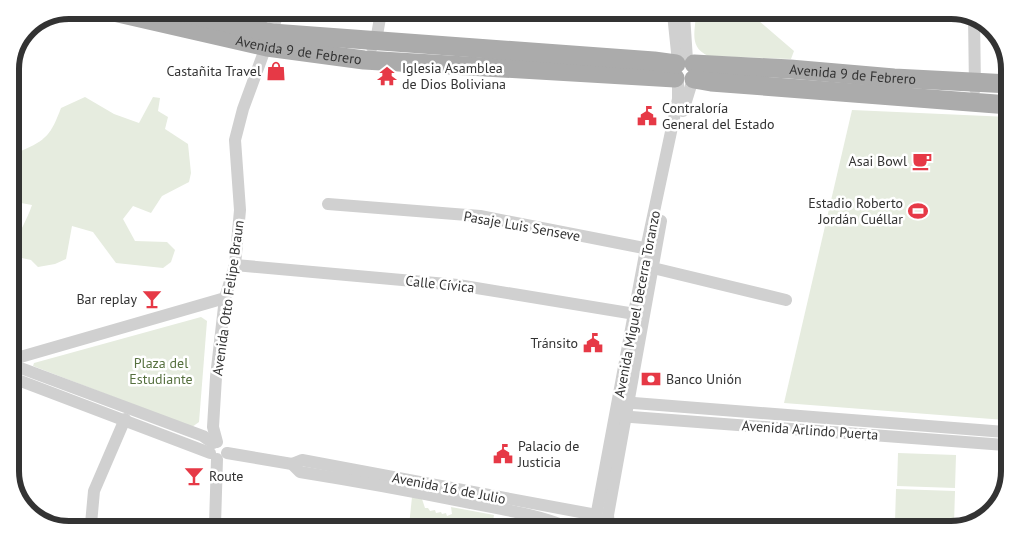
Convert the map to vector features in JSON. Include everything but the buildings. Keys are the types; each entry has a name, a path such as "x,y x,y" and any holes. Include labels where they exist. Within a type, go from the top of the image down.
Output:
{"main road":[{"name":"Avenida 9 de Febrero","path":"154,19 364,60 684,71 790,69 1001,83"},
{"name":"Avenida 9 de Febrero","path":"202,19 269,40 376,41 654,61 711,82 1001,104"}],"street":[{"name":"Avenida Otto Felipe Braun","path":"215,521 217,450 213,427 225,298 235,265 240,210 235,140 243,109 276,19"},
{"path":"364,60 376,41 380,19"},
{"name":"Avenida Miguel Becerra Toranzo","path":"674,19 684,71"},
{"name":"Avenida Miguel Becerra Toranzo","path":"602,521 601,496 623,403 684,71 684,19"},
{"path":"974,25 974,102"},
{"name":"Pasaje Luis Senseve","path":"328,204 480,216 651,250"},
{"name":"Avenida Miguel Becerra Toranzo","path":"639,315 653,268 651,250"},
{"name":"Calle Cívica","path":"235,265 458,285 639,315"},
{"path":"653,268 786,300"},
{"path":"19,357 225,298"},
{"name":"Avenida 16 de Julio","path":"19,367 203,436 217,450"},
{"name":"Avenida 16 de Julio","path":"19,379 125,419 217,450 292,464 302,460 581,512 596,521"},
{"name":"Avenida Arlindo Puerta","path":"623,403 1001,432"},
{"name":"Avenida Miguel Becerra Toranzo","path":"604,521 608,515 620,416"},
{"name":"Avenida Arlindo Puerta","path":"620,416 1001,445"},
{"path":"91,521 94,491 125,419"},
{"name":"Avenida 16 de Julio","path":"292,464 300,472 392,487 527,514 552,521"},
{"path":"581,512 598,505 601,496"}],"green space":[{"path":"695,19 757,19 794,51 791,59 708,56 698,48 694,33"},
{"path":"85,97 114,114 139,123 153,97 160,98 158,111 168,117 165,129 188,144 191,173 189,182 162,196 151,213 133,206 123,219 135,241 167,242 175,250 171,262 163,268 116,263 93,232 72,226 66,259 55,264 38,267 31,260 19,257 19,234 32,205 19,203 19,150 21,151 37,143 47,135 61,108"},
{"name":"Estadio Roberto Jordán Cuéllar","path":"852,110 1001,117 1001,420 784,403"},
{"name":"Plaza del Estudiante","path":"201,317 207,321 199,422 192,427 33,366 34,363"},
{"path":"898,453 956,455 955,488 897,486"},
{"path":"896,489 955,491 954,521 895,521"},
{"path":"412,497 422,499 425,508 428,508 430,511 435,510 436,513 446,513 447,516 452,514 451,507 494,515 493,521 410,521"}],"place":[{"name":"Castañita Travel","path":"276,71"},
{"name":"Iglesia Asamblea de Dios Boliviana","path":"387,76"},
{"name":"Contraloría General del Estado","path":"647,116"},
{"name":"Asai Bowl","path":"922,161"},
{"name":"Estadio Roberto Jordán Cuéllar","path":"918,211"},
{"name":"Bar replay","path":"152,299"},
{"name":"Tránsito","path":"593,343"},
{"name":"Banco Unión","path":"651,379"},
{"name":"Palacio de Justicia","path":"503,454"},
{"name":"Route","path":"194,476"}]}
